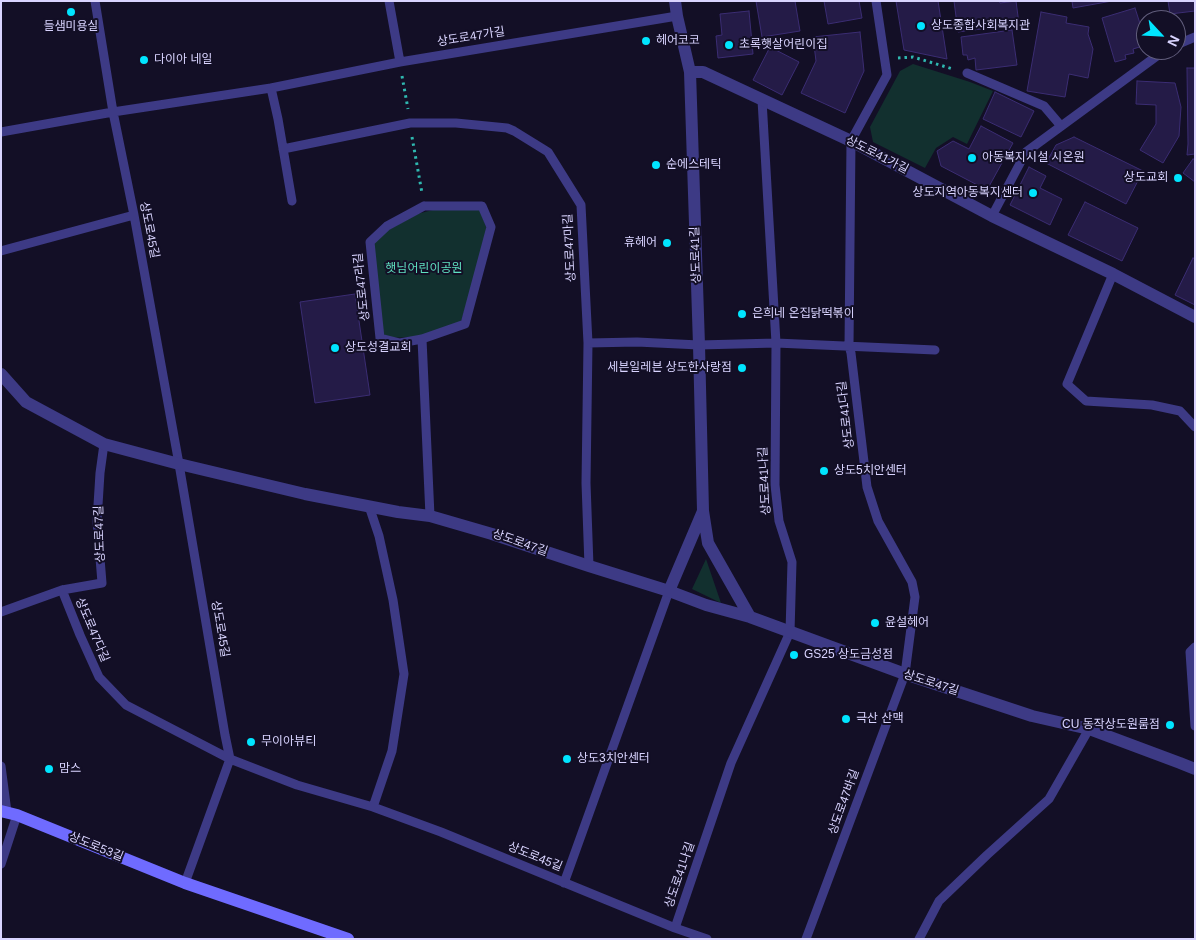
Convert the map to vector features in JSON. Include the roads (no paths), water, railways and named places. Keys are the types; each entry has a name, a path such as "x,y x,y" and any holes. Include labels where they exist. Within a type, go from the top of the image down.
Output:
{"street":[{"name":"상도로41길","path":"675,1 690,72 703,511 708,544 750,617"},
{"name":"상도로41가길","path":"690,72 704,72 851,141 992,216 1113,274 1195,317"},
{"name":"상도로47길","path":"1,374 26,402 104,444 305,494 398,512 430,516 492,534 669,591 706,605 750,617 905,674 1032,716 1090,729 1195,769"},
{"name":"상도로41길","path":"669,591 703,511"},
{"name":"상도로53길","path":"8,813 185,883 348,939"}],"lane":[{"name":"상도로45길","path":"95,1 113,112 134,215 179,464 230,760 297,785 373,807 441,832 675,928 707,939"},
{"path":"389,1 400,62"},
{"path":"851,141 887,75 876,1"},
{"name":"상도로47가길","path":"1,132 113,112 271,88 400,62 677,16"},
{"path":"992,216 1026,152 1151,60"},
{"path":"967,73 1044,106 1061,126"},
{"path":"271,88 292,201"},
{"name":"상도로41나길","path":"675,928 732,763 790,632 792,562 779,521 775,485 776,343 762,100"},
{"name":"상도로47마길","path":"283,149 410,123 447,123 507,128 548,152 580,205 588,343 586,483 589,566"},
{"name":"상도로41다길","path":"851,141 849,346 867,487 878,521 912,582 915,597 905,674"},
{"name":"상도로47라길","path":"424,206 482,206 491,227 465,324 422,339 400,343 380,338 370,242 387,226 424,206"},
{"path":"1,251 134,215"},
{"path":"1113,274 1067,384 1086,401 1152,405 1180,411 1195,427"},
{"path":"422,339 430,516"},
{"path":"588,343 637,342 699,345 776,343 935,350"},
{"name":"상도로47길","path":"62,590 102,583 97,521 104,444"},
{"path":"369,506 379,536 393,600 404,674 392,752 373,807"},
{"name":"상도로47다길","path":"1,612 62,590 80,636 100,677 126,704 230,760"},
{"path":"564,883 669,591"},
{"path":"1195,647 1190,652 1195,726"},
{"name":"상도로47바길","path":"806,939 905,674"},
{"path":"919,939 939,902 1049,799 1090,729"},
{"path":"185,883 230,760"},
{"path":"1,766 8,813 1,864"}],"place":[{"name":"들샘미용실","path":"71,12"},
{"name":"상도종합사회복지관","path":"921,26"},
{"name":"헤어코코","path":"646,41"},
{"name":"초록햇살어린이집","path":"729,45"},
{"name":"다이아 네일","path":"144,60"},
{"name":"아동복지시설 시온원","path":"972,158"},
{"name":"순에스테틱","path":"656,165"},
{"name":"상도교회","path":"1178,178"},
{"name":"상도지역아동복지센터","path":"1033,193"},
{"name":"휴헤어","path":"667,243"},
{"name":"은희네 온집닭떡볶이","path":"742,314"},
{"name":"상도성결교회","path":"335,348"},
{"name":"세븐일레븐 상도한사랑점","path":"742,368"},
{"name":"상도5치안센터","path":"824,471"},
{"name":"윤설헤어","path":"875,623"},
{"name":"GS25 상도금성점","path":"794,655"},
{"name":"극산 산맥","path":"846,719"},
{"name":"CU 동작상도원룸점","path":"1170,725"},
{"name":"무이아뷰티","path":"251,742"},
{"name":"상도3치안센터","path":"567,759"},
{"name":"맘스","path":"49,769"}],"park label":[{"name":"햇님어린이공원","path":"424,269"}]}
